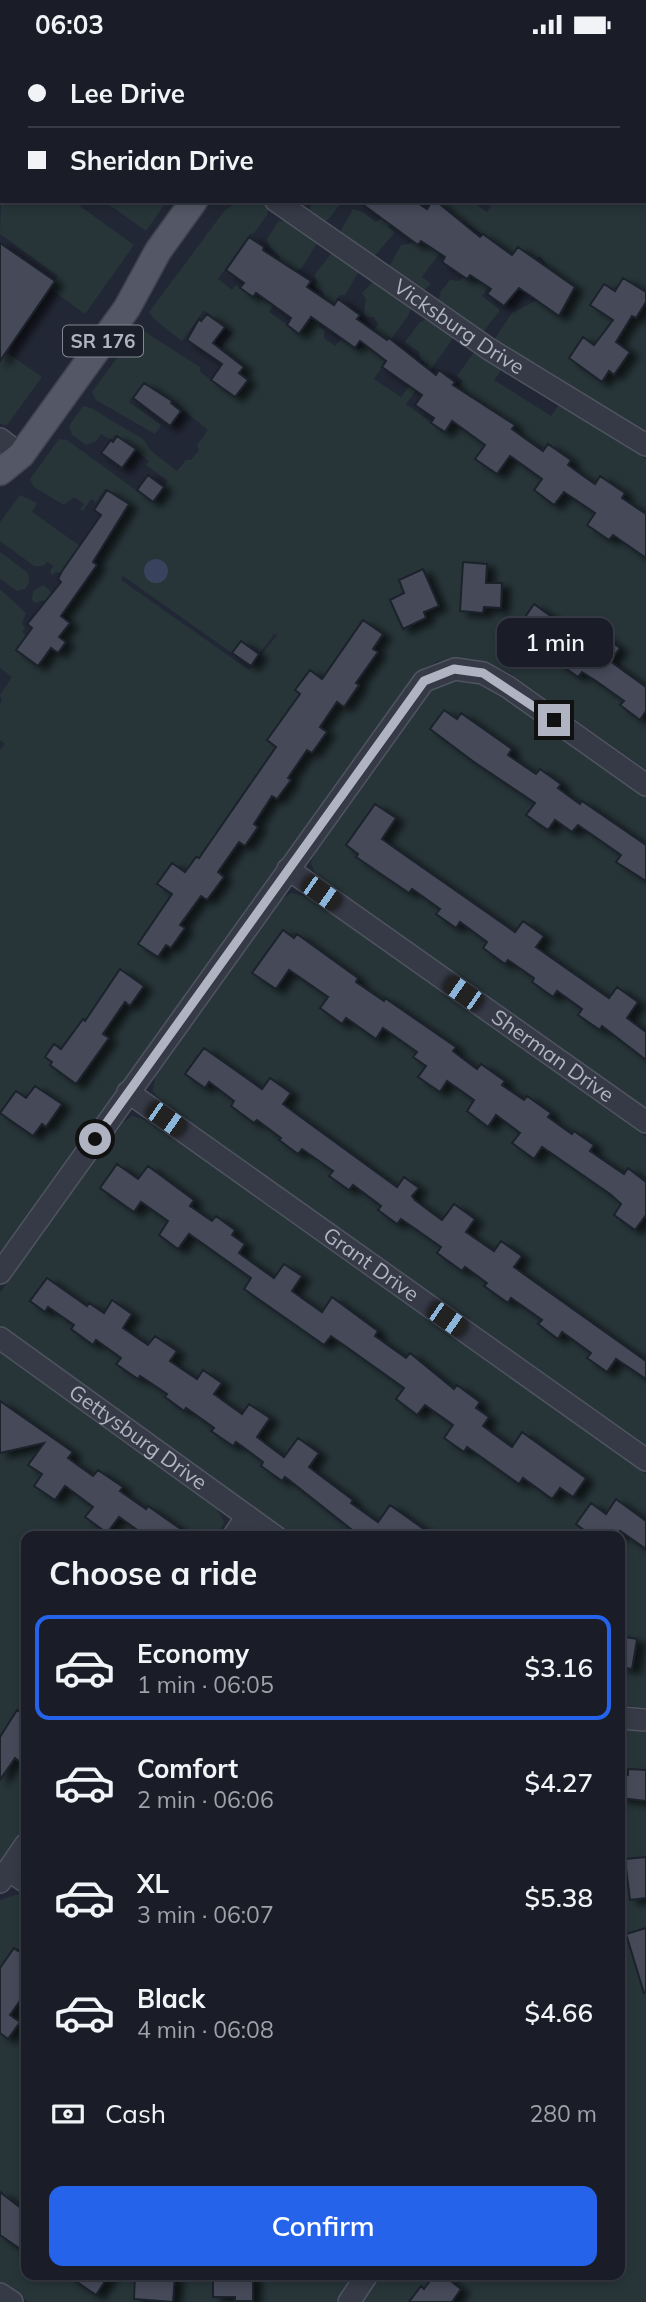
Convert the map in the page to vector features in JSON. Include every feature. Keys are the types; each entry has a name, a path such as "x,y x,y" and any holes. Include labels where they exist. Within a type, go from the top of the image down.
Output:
{"main road":[{"name":"SR 176","path":"0,472 21,455 127,308 158,251 193,203"}],"street":[{"name":"Vicksburg Drive","path":"279,203 489,349 643,439"},
{"path":"0,439 21,455"},
{"path":"0,1273 424,681 454,669 483,673 508,687 646,785"},
{"name":"Sherman Drive","path":"288,869 646,1122"},
{"name":"Grant Drive","path":"128,1092 646,1460"},
{"name":"Gettysburg Drive","path":"0,1338 268,1531"},
{"path":"237,1531 247,1516"},
{"path":"625,1718 646,1720"},
{"path":"21,1851 4,1876 21,1881"},
{"path":"349,2302 364,2280"},
{"path":"0,2294 12,2302"}],"shaded area":[{"path":"1,203 49,203 53,206 55,203 76,203 134,245 85,314 50,289 58,276 0,234"},
{"path":"107,203 166,203 146,231"},
{"path":"237,203 259,203 269,207 267,215 218,279 232,290 236,285 254,297 279,261 280,256 270,247 267,239 278,222 285,220 317,243 269,312 299,333 324,298 323,291 314,287 317,281 314,275 332,253 359,271 345,295 340,295 319,326 324,330 324,338 335,346 342,338 359,350 378,324 374,317 364,314 366,299 362,293 373,282 411,308 392,338 389,338 377,354 386,361 374,379 401,397 428,365 420,359 419,352 405,342 419,323 427,318 454,337 406,404 444,432 470,396 458,387 463,381 457,376 474,352 501,370 494,380 551,416 559,405 646,459 646,770 508,672 473,659 438,661 420,671 0,1254 0,750 5,744 0,740 0,695 12,677 0,668 0,589 26,613 22,623 25,628 22,632 26,636 17,650 38,666 71,620 43,600 36,603 32,600 33,591 43,585 69,606 84,584 83,574 55,572 52,576 50,571 53,566 47,562 43,566 34,566 0,541 0,522 20,495 37,503 32,512 97,558 103,552 112,529 130,504 105,489 96,502 91,499 83,511 80,509 84,504 74,497 64,505 34,487 30,479 59,439 67,440 152,502 168,481 146,465 149,461 115,435 111,440 101,434 96,441 86,445 72,435 69,426 83,406 91,408 144,440 150,450 177,471 199,450 197,445 208,430 144,382 129,402 161,425 155,434 96,400 92,392 139,328 200,367 200,372 235,397 247,380 239,373 244,367 219,350 232,333 204,310 182,341 149,312 225,210","holes":["123,576 232,653 241,641 259,654 273,636 271,635 278,634 249,670 121,580"]},
{"path":"312,203 341,203 326,222 309,210"},
{"path":"406,203 388,227 395,232 374,257 340,232 353,209 376,222"},
{"path":"439,203 480,203 478,206 487,212 493,203 646,203 646,437 494,340 512,313 543,297 551,271 540,256 528,264 514,260 513,252 482,296 500,310 483,332 438,301 441,291 450,280 459,281 463,277 467,279 470,275 480,281 503,249 463,221 422,277 431,284 423,291 389,267 401,245 418,245 421,241 432,247 454,215"},
{"path":"6,352 42,377 7,425 0,424 0,361"},
{"path":"0,552 28,573 29,583 25,589 17,591 0,579"},
{"path":"454,679 468,679 489,687 646,798 646,1110 316,876 311,863 317,845 425,694"},
{"path":"291,893 308,897 646,1137 646,1447 164,1106 153,1091 156,1072 278,902"},
{"path":"133,1116 149,1122 646,1474 646,1708 625,1706 625,1531 286,1531 0,1327 0,1293 118,1125"},
{"path":"0,1351 214,1504 224,1522 220,1531 21,1531 21,1832 0,1862"},
{"path":"625,1728 646,1731 646,2302 360,2302 375,2280 625,2280"},
{"path":"21,1895 21,2280 351,2280 336,2302 29,2302 0,2282 0,1900"}],"water":[{"path":"156,559 164,563 168,571 164,579 156,583 148,579 144,571 148,563"}],"building":[{"path":"361,203 418,203 427,209 431,203 438,203 480,237 483,234 512,255 518,247 575,287 559,316 519,288 504,306 487,294 491,289 470,275 467,279 442,262 445,257 421,241 418,245"},
{"path":"249,237 264,247 263,250 311,281 307,287 334,305 338,299 360,315 357,319 387,340 389,338 436,375 439,370 455,382 453,385 515,425 512,429 543,451 548,444 571,460 568,465 595,484 600,476 625,493 622,498 646,514 646,558 613,535 609,540 587,525 595,513 564,492 554,505 534,490 542,479 510,456 497,474 475,459 485,445 452,421 445,432 431,423 434,418 415,405 422,395 382,367 386,361 360,341 355,348 311,317 299,334 287,325 291,318 256,293 253,297 240,288 244,283 226,270"},
{"path":"0,243 55,281 0,361"},
{"path":"623,278 646,292 646,302 636,318 632,316 616,342 630,352 614,375 609,371 602,382 569,358 583,337 594,345 613,320 590,305 604,284 615,291"},
{"path":"207,314 225,327 213,343 244,367 239,373 248,380 235,397 211,380 222,364 187,340 199,319 201,321"},
{"path":"144,383 172,401 181,411 170,426 133,398"},
{"path":"117,436 136,449 122,468 101,453"},
{"path":"148,475 164,487 153,502 137,490"},
{"path":"107,490 129,504 93,562 97,565 61,616 70,623 59,637 66,642 58,653 51,648 38,666 16,650 32,628 27,624 61,582 58,579 62,571 101,515 94,510"},
{"path":"463,562 487,564 486,583 502,583 501,608 484,607 483,613 460,611"},
{"path":"423,569 439,606 424,612 426,618 403,629 390,600 404,593 399,580"},
{"path":"534,604 592,646 601,634 620,648 610,661 646,687 646,711 640,720 620,705 624,701 596,681 582,672 578,677 557,662 563,654 540,637 536,643 517,629"},
{"path":"363,620 383,634 373,649 378,652 356,683 359,685 344,707 337,702 320,727 327,732 312,753 307,750 277,799 272,796 254,824 258,827 245,846 239,842 218,872 224,877 207,900 201,896 180,925 185,928 171,948 166,945 158,957 138,944 172,894 157,884 172,863 185,872 196,857 199,858 276,747 267,740 300,694 295,690 310,670 322,679"},
{"path":"241,641 259,654 251,666 232,653"},
{"path":"444,710 457,719 461,713 512,749 508,755 536,774 540,769 561,784 558,788 580,804 582,801 646,845 646,881 616,862 621,855 578,825 572,832 555,820 548,830 526,815 535,803 430,729"},
{"path":"375,804 396,818 382,839 515,932 523,921 544,936 536,947 609,998 617,987 638,1002 627,1018 646,1032 646,1060 602,1026 600,1030 578,1015 582,1009 557,991 553,997 532,982 534,978 508,960 505,964 483,948 487,942 460,922 456,928 436,914 440,909 412,889 409,893 356,857 358,854 346,845"},
{"path":"283,930 294,938 297,934 358,978 356,982 384,1001 385,998 456,1047 453,1051 477,1069 481,1064 505,1081 502,1085 524,1100 527,1096 551,1113 548,1117 594,1145 590,1151 624,1174 628,1168 646,1182 646,1215 635,1230 614,1215 621,1204 610,1194 542,1147 534,1159 512,1143 520,1133 496,1115 488,1127 467,1111 474,1100 447,1081 440,1092 418,1077 426,1066 413,1057 417,1052 383,1028 376,1039 346,1018 342,1024 320,1008 328,997 289,970 276,989 252,973"},
{"path":"120,969 144,986 130,1006 125,1002 103,1034 109,1038 76,1084 50,1065 52,1062 45,1057 54,1044 61,1049 83,1019 85,1021"},
{"path":"204,1048 262,1089 270,1078 291,1093 283,1104 397,1187 404,1177 419,1188 412,1196 415,1200 442,1220 454,1204 475,1219 466,1232 494,1251 501,1241 522,1256 514,1267 646,1361 646,1379 616,1359 607,1372 587,1358 591,1353 562,1332 558,1339 538,1324 542,1320 511,1298 508,1303 484,1286 487,1283 465,1267 462,1271 437,1253 441,1247 401,1219 397,1224 378,1210 381,1206 353,1185 349,1190 329,1176 333,1171 302,1149 298,1154 257,1120 254,1123 231,1106 234,1101 209,1082 205,1088 185,1074"},
{"path":"35,1086 62,1104 46,1127 42,1124 33,1136 0,1113 16,1091 26,1098"},
{"path":"117,1164 138,1179 148,1166 194,1200 190,1206 212,1221 216,1216 235,1230 232,1235 245,1244 239,1253 274,1278 284,1264 302,1276 292,1291 322,1312 332,1297 378,1331 375,1336 406,1358 410,1353 454,1389 457,1385 480,1402 476,1408 489,1417 483,1426 512,1447 522,1432 586,1478 573,1497 560,1488 552,1499 523,1478 519,1484 467,1447 464,1452 444,1438 453,1425 425,1405 417,1415 396,1399 404,1388 331,1336 324,1345 244,1289 251,1278 189,1234 178,1249 159,1235 168,1221 141,1202 134,1212 100,1188"},
{"path":"47,1278 87,1306 89,1303 104,1313 112,1300 132,1314 123,1328 148,1345 155,1336 177,1351 170,1361 197,1379 203,1370 222,1383 214,1394 242,1414 249,1404 270,1418 257,1437 284,1457 298,1438 319,1453 309,1467 353,1500 351,1503 378,1522 390,1505 427,1531 353,1531 285,1477 282,1481 261,1466 263,1462 236,1442 233,1446 211,1431 214,1428 165,1397 167,1394 116,1364 121,1358 96,1340 93,1345 71,1329 74,1325 48,1307 45,1312 30,1301"},
{"path":"0,1401 73,1452 68,1458 93,1476 98,1470 123,1487 120,1491 146,1509 148,1506 183,1531 139,1531 119,1517 108,1531 104,1531 85,1517 93,1507 65,1486 55,1500 34,1486 42,1474 28,1465 44,1443 0,1453"},
{"path":"616,1499 646,1521 646,1549 625,1534 625,1531 585,1531 576,1524 591,1503 606,1514"},
{"path":"625,1637 637,1639 632,1669 625,1668"},
{"path":"17,1710 21,1713 21,1763 15,1758 0,1780 0,1737"},
{"path":"628,1769 646,1770 646,1801 625,1799 625,1775 628,1775"},
{"path":"646,1857 646,1898 630,1900 625,1859"},
{"path":"646,1928 646,1992 644,1993 626,1934"},
{"path":"21,1947 21,1999 10,2015 20,2022 8,2039 0,2033 0,1968 14,1948 18,1951"},
{"path":"0,2192 21,2208 21,2250 0,2235"},
{"path":"74,2280 106,2280 96,2295"},
{"path":"135,2280 175,2280 173,2302 134,2299"},
{"path":"213,2280 253,2280 253,2301 235,2301 235,2297 213,2297"},
{"path":"430,2280 449,2280 461,2289 452,2302 409,2302 421,2286 424,2289"}],"route":[{"path":"95,1139 424,681 454,669 483,673 508,687 554,720"}]}
